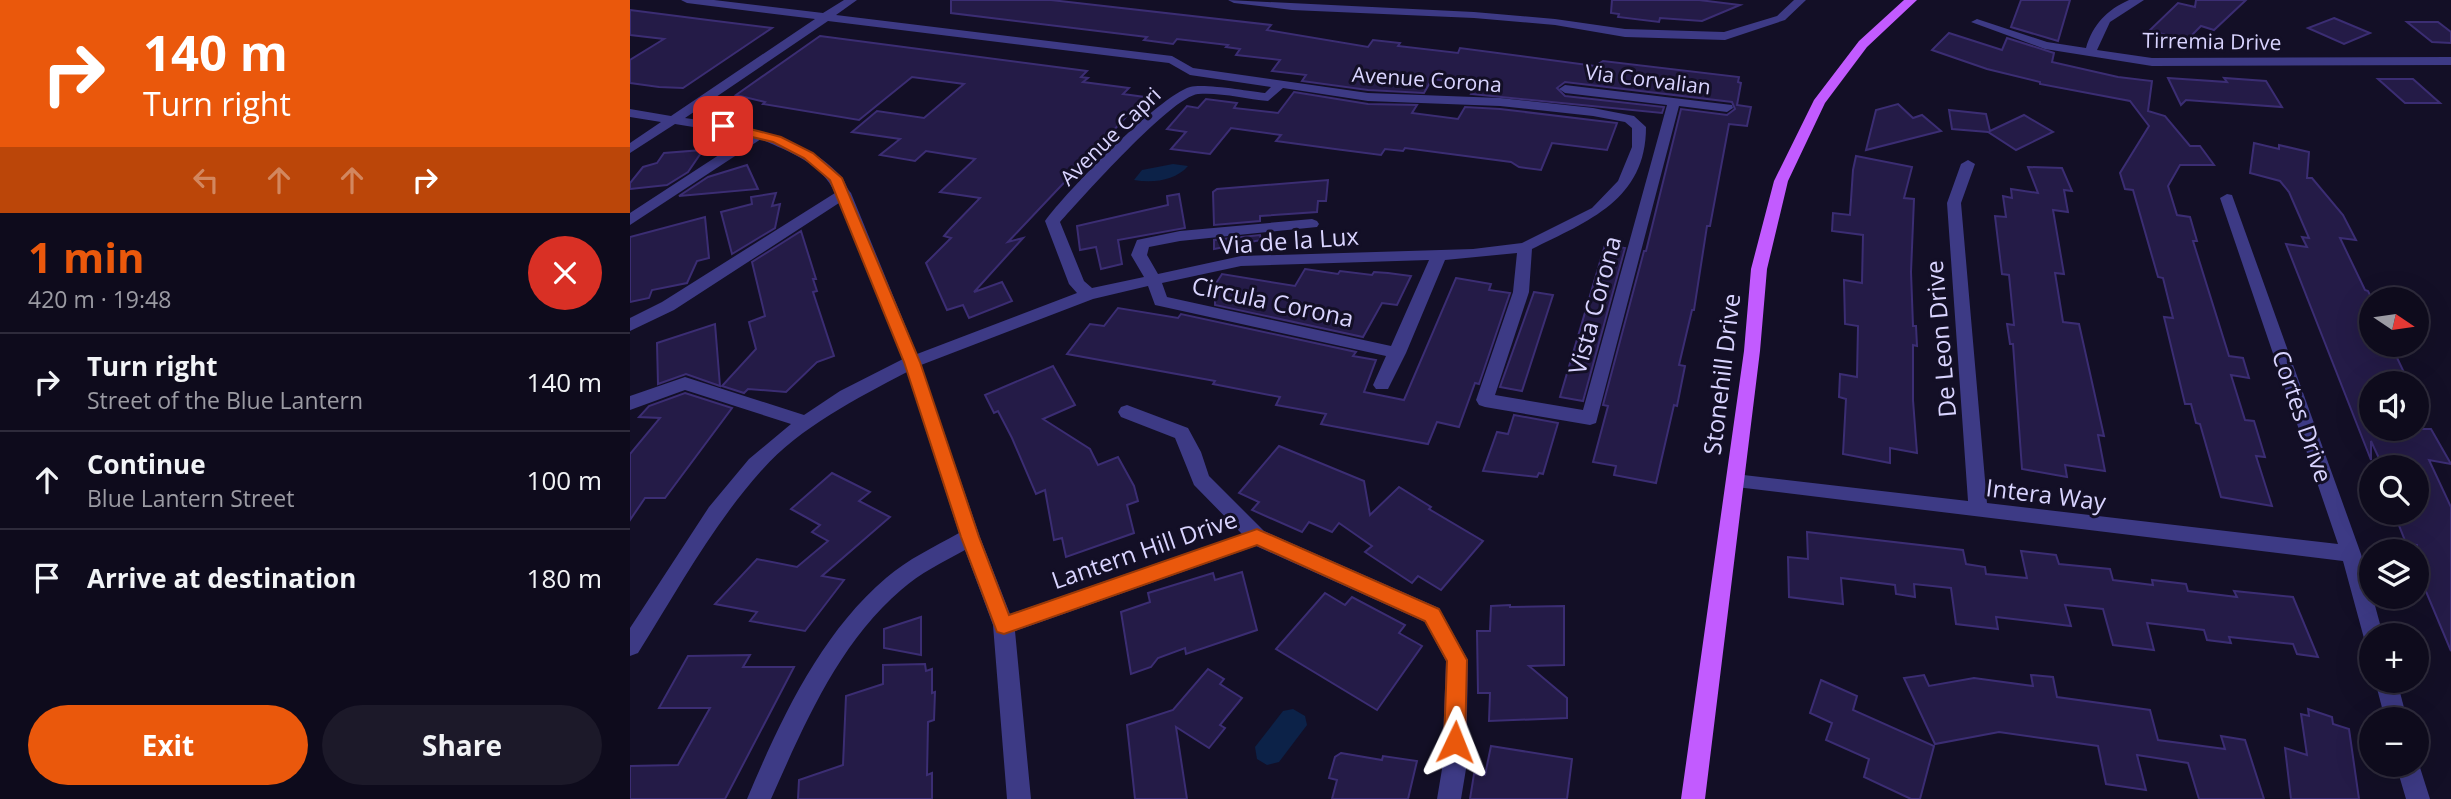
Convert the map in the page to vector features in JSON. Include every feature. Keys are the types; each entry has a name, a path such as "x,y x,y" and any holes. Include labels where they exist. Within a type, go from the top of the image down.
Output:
{"main road":[{"name":"Stonehill Drive","path":"1693,799 1752,351 1759,269 1781,181 1819,103 1863,44 1911,0"}],"street":[{"name":"Avenue Corona","path":"687,0 1171,60 1190,71 1368,97 1500,102 1593,112 1629,119 1639,127 1639,147"},
{"path":"630,149 851,0"},
{"path":"1234,0 1292,7 1474,15 1555,22 1625,33 1725,36 1781,18 1800,0"},
{"path":"2090,54 2094,35 2112,11 2138,0"},
{"name":"Tirremia Drive","path":"1977,22 2045,45 2152,62 2451,61"},
{"name":"Avenue Capri","path":"1089,294 1077,284 1052,221 1143,127 1161,111 1193,90 1268,97 1280,84"},
{"name":"Via Corvalian","path":"1565,89 1727,108"},
{"name":"Vista Corona","path":"1525,247 1521,292 1485,400 1590,418 1674,101"},
{"path":"630,113 760,134 808,155 836,178 912,362 970,537 1004,625 1019,799"},
{"path":"630,220 760,134"},
{"path":"1639,147 1661,150"},
{"name":"Via de la Lux","path":"630,646 716,513 756,464 806,422 846,396 912,362 1089,294 1241,261 1439,255 1525,247 1597,211 1624,183 1639,147"},
{"name":"De Leon Drive","path":"1968,164 1954,203 1978,511"},
{"path":"630,325 668,306 844,194"},
{"name":"Cortes Drive","path":"2227,198 2351,554 2370,623"},
{"path":"1153,279 1139,255 1142,243 1180,236 1312,224"},
{"path":"1382,385 1439,255"},
{"name":"Circula Corona","path":"1153,279 1161,301 1398,353"},
{"path":"630,403 685,383 806,422"},
{"path":"1127,412 1182,433 1192,452 1201,480 1257,537"},
{"name":"Intera Way","path":"1735,481 2351,554"},
{"path":"759,799 830,660 866,612 900,578 970,537"},
{"name":"Lantern Hill Drive","path":"1004,625 1257,537 1432,615 1457,660 1454,769 1449,799"},
{"path":"2412,777 2418,799"}],"water":[{"path":"1173,164 1188,166 1177,175 1163,180 1134,180 1142,170"},
{"path":"1293,709 1305,716 1307,725 1279,762 1267,765 1257,759 1255,747 1283,711"}],"building":[{"path":"951,0 1051,0 1271,25 1267,30 1368,47 1373,40 1400,43 1398,46 1458,53 1460,48 1595,66 1603,61 1739,77 1738,82 1741,83 1737,105 1751,107 1747,126 1729,124 1710,226 1707,226 1694,310 1679,365 1685,366 1677,406 1674,405 1656,483 1614,475 1616,466 1593,462 1608,406 1603,405 1646,251 1681,109 1727,115 1735,109 1732,102 1565,82 1557,88 1565,96 1664,107 1662,113 1471,94 1476,85 1432,79 1424,93 1368,90 1302,81 1306,75 1272,71 1280,60 1236,55 1240,49 1226,47 1228,45 1177,39 1173,44 1144,40 1147,37 951,13"},
{"path":"1612,0 1699,0 1740,5 1702,21 1660,18 1659,22 1618,17 1619,14 1611,13"},
{"path":"2021,0 2070,0 2058,41 2011,27"},
{"path":"2196,0 2246,0 2214,30 2201,26 2192,35 2181,40 2150,30 2178,3 2195,7"},
{"path":"630,10 772,28 683,88 659,87 630,83 630,60 664,39 630,35"},
{"path":"2334,18 2370,33 2344,44 2308,28"},
{"path":"2407,22 2438,22 2451,32 2451,43 2432,42"},
{"path":"1949,33 2002,50 2007,38 2054,53 2052,62 2118,77 2152,81 2148,111 2165,116 2190,146 2200,146 2214,165 2180,165 2168,186 2177,215 2190,217 2197,241 2193,241 2229,356 2243,358 2249,378 2231,375 2245,420 2254,421 2265,457 2256,456 2272,506 2221,497 2200,424 2196,423 2191,404 2185,404 2164,317 2173,318 2163,278 2158,277 2133,190 2125,189 2120,173 2149,126 2130,101 2040,84 1932,50"},
{"path":"820,36 1087,71 1081,77 1088,78 1083,82 1129,88 1123,94 1145,97 1008,242 1023,238 974,292 1002,282 1012,301 969,318 963,305 947,310 926,263 951,238 944,236 980,198 940,192 975,159 926,151 915,161 880,155 900,139 852,132 877,111 924,118 964,84 912,77 859,120 763,104 765,102 736,95"},
{"path":"2168,78 2227,82 2224,78 2266,81 2282,107 2186,100 2181,105"},
{"path":"2378,79 2413,79 2440,103 2405,103"},
{"path":"1294,92 1368,104 1417,105 1412,113 1458,119 1465,107 1617,123 1607,150 1552,143 1541,170 1519,167 1511,162 1405,148 1403,151 1385,149 1381,155 1335,149 1276,141 1281,135 1231,128 1210,154 1171,149 1186,132 1167,129 1187,106 1198,108 1206,99 1237,103 1234,108 1278,113"},
{"path":"1898,104 1913,118 1922,115 1941,131 1866,150 1876,110"},
{"path":"1949,110 1986,114 1990,131 2024,115 2053,132 2016,150 1988,132 1952,129"},
{"path":"2254,143 2309,152 2307,178 2312,178 2343,215 2356,240 2340,238 2364,287 2359,287 2359,357 2397,357 2403,371 2359,371 2359,430 2286,244 2307,247 2302,237 2309,238 2289,192 2280,181 2250,173"},
{"path":"703,150 688,172 667,185 630,189 630,183 643,167 657,163 664,153"},
{"path":"1856,156 1912,167 1904,198 1914,199 1911,272 1913,326 1916,326 1917,346 1913,345 1917,453 1890,448 1890,463 1843,454 1846,399 1839,397 1840,374 1857,377 1858,326 1845,324 1844,280 1862,283 1863,235 1832,231 1833,213 1850,215"},
{"path":"747,165 758,189 679,196 708,177"},
{"path":"2028,167 2062,168 2072,191 2064,190 2068,212 2053,210 2064,274 2055,273 2063,322 2079,324 2104,436 2098,435 2105,471 2065,465 2067,477 2022,469 2013,344 2010,344 2007,324 2014,325 2009,275 2002,274 1995,216 2006,217 2003,196 2012,198 2011,189 2038,193"},
{"path":"1328,180 1326,201 1318,201 1317,212 1260,216 1260,221 1214,225 1213,192 1217,189"},
{"path":"776,193 772,206 780,204 775,228 732,254 721,212 752,204 751,197"},
{"path":"1179,194 1185,228 1118,240 1122,264 1101,269 1096,247 1080,250 1077,226 1168,205 1167,196"},
{"path":"705,217 709,258 697,261 687,283 652,290 649,298 630,302 630,237"},
{"path":"801,231 816,279 813,279 817,291 813,292 834,356 817,362 786,392 748,389 744,393 722,386 756,349 749,322 765,316 752,262"},
{"path":"1260,235 1261,240 1214,249 1214,240"},
{"path":"1605,245 1625,248 1583,401 1560,397"},
{"path":"1305,269 1338,274 1340,271 1411,276 1397,305 1382,303 1363,337 1215,305 1215,285 1222,274 1295,286"},
{"path":"1456,278 1491,284 1489,290 1510,293 1479,384 1475,383 1459,427 1437,422 1428,444 1321,424 1326,414 1276,405 1280,397 1213,384 1215,381 1067,354 1090,324 1104,326 1118,308 1178,318 1181,314 1356,352 1353,356 1376,360 1364,392 1404,400"},
{"path":"1534,292 1553,295 1522,391 1500,387"},
{"path":"715,324 720,386 686,374 658,384 657,343"},
{"path":"1053,366 1075,405 1043,419 1090,449 1098,465 1118,457 1134,486 1138,501 1127,505 1134,533 1066,557 1062,538 1054,540 1045,490 1036,494 1012,438 998,411 994,413 985,395"},
{"path":"685,393 732,408 665,498 645,498 630,520 630,454 660,418 639,417 649,406"},
{"path":"1514,415 1558,423 1543,474 1539,473 1537,477 1483,471 1497,432 1508,434"},
{"path":"2431,429 2451,464 2429,460 2429,455 2377,455 2371,441 2429,441"},
{"path":"2364,441 2371,441 2369,455"},
{"path":"1279,446 1364,481 1370,515 1399,487 1431,507 1429,509 1483,541 1441,590 1418,576 1412,583 1365,552 1372,546 1339,523 1332,532 1309,522 1302,532 1252,510 1259,502 1239,493"},
{"path":"2429,460 2451,507 2451,651 2429,599 2429,539 2404,539 2399,525 2429,525"},
{"path":"832,473 870,492 859,501 890,517 822,576 844,580 805,631 750,621 757,612 715,604 757,559 797,567 828,541 812,532 820,525 791,509"},
{"path":"1807,532 1963,550 1966,564 1985,567 1986,574 2027,578 2021,551 2056,555 2059,564 2110,569 2113,580 2153,585 2152,580 2186,584 2188,591 2237,597 2234,591 2293,597 2318,657 2297,654 2293,644 2229,637 2231,643 2207,640 2204,630 2147,623 2154,650 2113,645 2103,609 2065,605 2071,626 1996,617 1998,629 1956,624 1951,588 1914,584 1915,597 1896,594 1895,585 1841,578 1843,604 1789,597 1788,557 1808,559"},
{"path":"1242,572 1257,630 1186,654 1185,648 1158,658 1151,667 1131,674 1121,612 1150,602 1148,593 1213,573 1215,580"},
{"path":"1325,593 1345,605 1352,597 1405,625 1399,633 1422,646 1377,710 1276,649"},
{"path":"1491,606 1564,606 1564,665 1529,666 1567,698 1567,718 1489,721 1490,693 1478,693 1477,631 1490,631"},
{"path":"921,617 921,655 884,648 884,629"},
{"path":"750,655 743,667 794,667 725,799 630,799 630,766 678,765 710,708 659,708 688,656"},
{"path":"925,664 926,671 932,669 932,693 935,692 934,720 928,722 927,775 932,773 932,799 798,799 799,780 843,765 846,696 883,684 883,665"},
{"path":"1208,669 1224,679 1220,684 1242,698 1220,725 1225,728 1209,748 1176,727 1187,799 1135,799 1127,725 1173,710"},
{"path":"1924,675 1929,686 1974,678 2033,686 2031,675 2053,677 2057,697 2150,710 2158,740 2225,749 2221,736 2245,740 2264,799 2199,799 2188,763 2137,755 2146,790 2106,784 2098,746 1999,732 1935,744 1904,678"},
{"path":"1821,680 1857,696 1853,710 1934,746 1920,799 1911,799 1864,777 1869,759 1826,740 1832,723 1810,713"},
{"path":"2308,709 2332,717 2333,724 2349,729 2359,799 2291,799 2285,748 2307,755 2301,714 2309,716"},
{"path":"1491,746 1572,759 1567,799 1470,799 1474,774 1485,775"},
{"path":"1341,753 1382,760 1383,756 1417,761 1408,799 1332,799 1337,780 1329,778 1335,757"}],"route":[{"path":"723,126 777,140 808,155 836,178 912,362 970,537 1004,625 1257,537 1432,615 1457,660 1455,742"}]}
